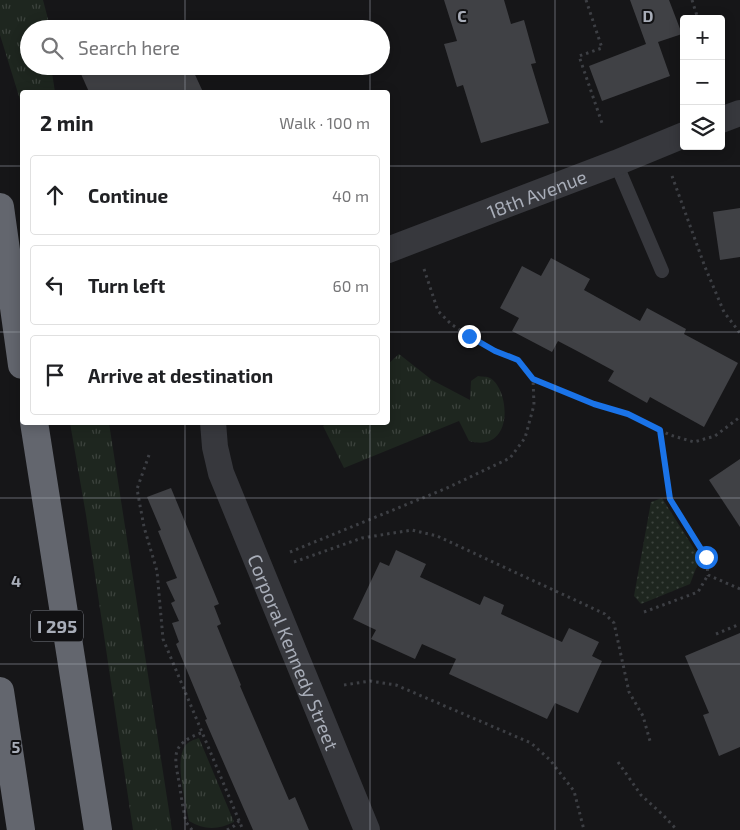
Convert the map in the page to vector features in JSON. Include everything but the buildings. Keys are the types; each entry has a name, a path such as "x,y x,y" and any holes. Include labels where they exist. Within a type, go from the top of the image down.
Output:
{"highway":[{"path":"0,207 20,337"},
{"path":"8,260 20,351"},
{"path":"32,425 98,830"},
{"name":"I 295","path":"32,425 85,830"},
{"path":"0,691 21,830"},
{"path":"0,712 12,830"}],"street":[{"path":"725,119 740,114"},
{"name":"18th Avenue","path":"390,249 680,137"},
{"name":"Corporal Kennedy Street","path":"213,425 214,448 221,473 367,830"}],"lane":[{"path":"616,163 662,271"}],"path":[{"path":"586,0 602,48 579,56 603,126"},
{"path":"692,0 697,15"},
{"path":"672,176 705,267 724,312 740,333"},
{"path":"424,269 438,311 451,324 469,336 495,351 518,360 533,379 594,404 628,414 670,435 694,442 715,436 740,417"},
{"path":"290,552 447,488 510,458 526,438 534,405 533,379"},
{"path":"644,612 698,592 708,575 706,557 670,499 660,430"},
{"path":"149,455 138,489 144,528 157,571 163,640 243,830"},
{"path":"294,562 362,538 412,530 437,536 605,614 614,623 629,692 643,716 650,741"},
{"path":"708,575 740,589"},
{"path":"716,634 740,624"},
{"path":"344,685 370,681 396,685 531,743 550,760 574,791 584,830"},
{"path":"192,830 186,822 175,758 180,746 190,737 201,733"},
{"path":"618,762 642,794 677,830"},
{"path":"227,830 238,821"}],"green space":[{"path":"0,0 43,0 47,20 20,20 20,75 52,75 55,90 20,90 20,100 0,35"},
{"path":"399,354 432,380 470,400 471,381 478,376 490,378 497,384 502,394 504,418 501,430 494,438 484,442 469,441 459,421 344,468 323,426 390,425 390,362"},
{"path":"70,425 109,425 172,830 133,830 86,515"},
{"path":"662,498 700,558 690,584 641,604 634,596 651,502"},
{"path":"199,738 234,822 217,828 200,826 189,821 182,782 182,753 185,746"}],"route":[{"path":"469,336 495,351 518,360 533,379 572,396 628,414 660,430 670,499 706,557"}]}
